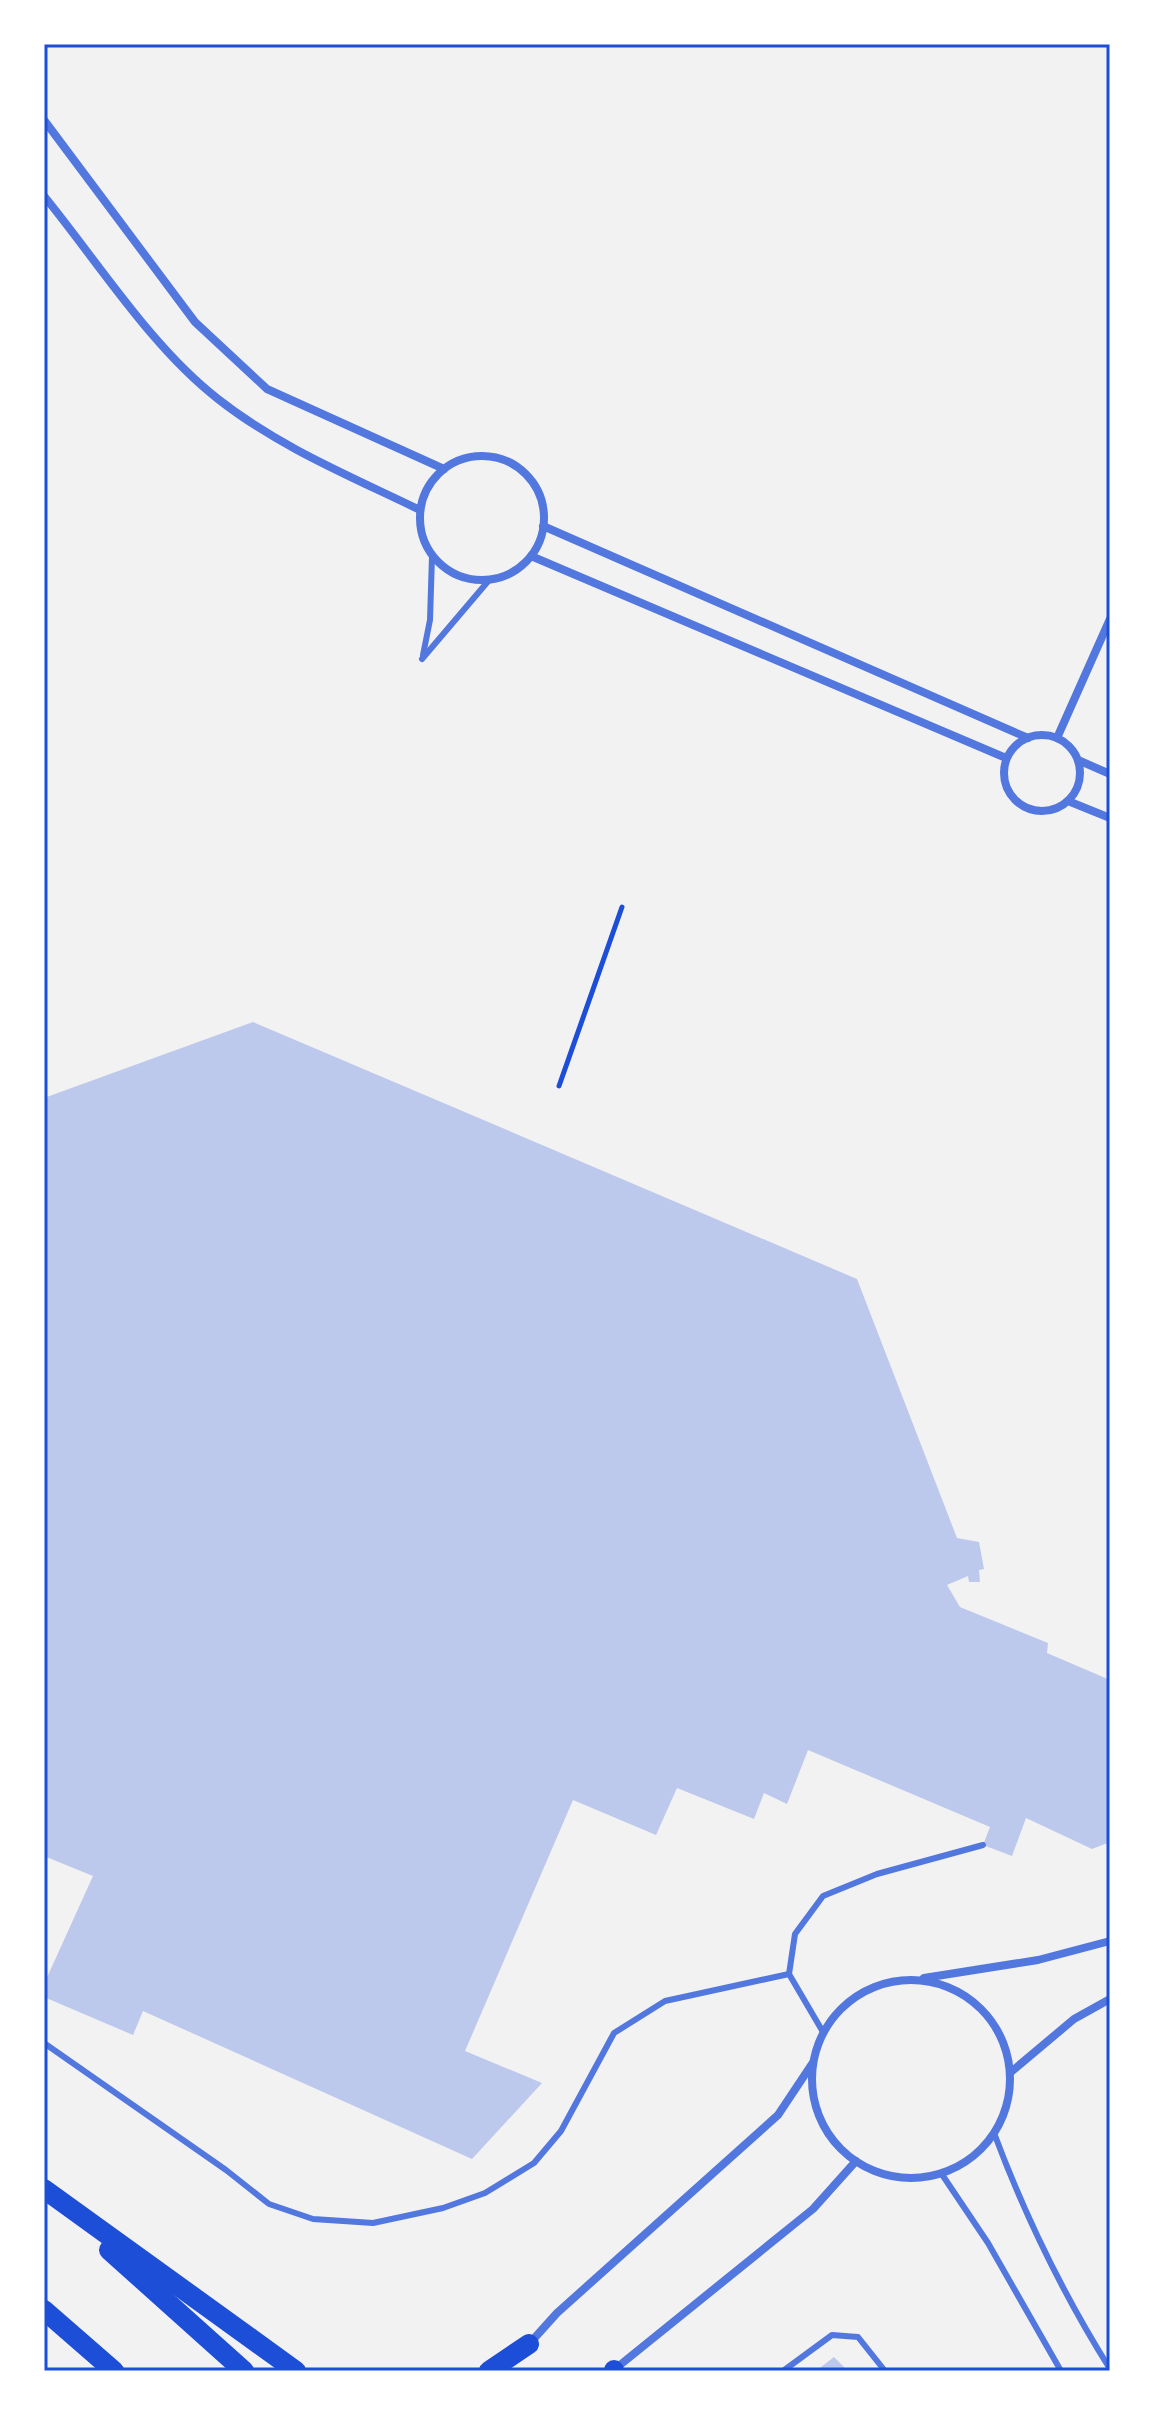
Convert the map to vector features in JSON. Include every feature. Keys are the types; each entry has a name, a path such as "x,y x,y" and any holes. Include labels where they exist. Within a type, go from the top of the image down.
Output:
{"main road":[{"path":"44,2190 244,2371"},
{"path":"44,2190 296,2371"},
{"path":"44,2310 114,2371"},
{"path":"489,2371 529,2344"}],"street":[{"path":"44,120 195,322 267,389 444,469"},
{"path":"44,196 165,348 215,398 274,440 420,510"},
{"path":"474,456 490,456 520,469 539,494 543,526 531,556 506,576 490,579 458,576 432,556 420,526 420,510 432,480 444,469 474,456"},
{"path":"543,526 1028,738"},
{"path":"531,556 1006,758"},
{"path":"1057,738 1110,619"},
{"path":"1043,735 1057,738 1070,747 1078,760 1080,775 1077,789 1068,801 1056,809 1041,812 1026,808 1006,787 1006,758 1028,738 1043,735"},
{"path":"1078,760 1110,774"},
{"path":"1068,801 1110,818"},
{"path":"911,1981 1038,1960 1110,1941"},
{"path":"899,1980 931,1982 962,1993 987,2014 1003,2041 1011,2072 1007,2103 994,2133 971,2158 941,2173 912,2178 883,2173 856,2161 835,2142 820,2118 812,2091 813,2063 823,2032 842,2007 868,1989 899,1980"},
{"path":"1011,2072 1062,2027 1110,1999"},
{"path":"510,2371 557,2313 778,2115 813,2063"},
{"path":"614,2371 813,2209 856,2161"}],"lane":[{"path":"432,556 430,620 422,659 490,579"},
{"path":"823,2032 789,1974 795,1934 823,1896 877,1874 983,1845"},
{"path":"44,2043 226,2170 269,2204 313,2219 373,2223 457,2203 485,2193 534,2163 561,2131 614,2033 665,2001 789,1974"},
{"path":"994,2133 1039,2242 1072,2309 1110,2369"},
{"path":"941,2173 988,2243 1061,2371"},
{"path":"783,2371 832,2335 858,2337 885,2371"}],"path":[{"path":"559,1086 622,907"}],"building":[{"path":"253,1022 857,1279 957,1538 979,1542 984,1569 979,1570 980,1582 969,1582 968,1576 947,1585 960,1607 1048,1643 1047,1653 1110,1680 1110,1842 1092,1849 1026,1818 1012,1856 983,1845 990,1827 808,1750 787,1804 764,1793 754,1819 677,1788 656,1835 573,1800 465,2051 542,2083 472,2159 143,2011 133,2035 44,1997 44,1984 93,1876 44,1856 44,1098"},
{"path":"834,2357 848,2371 816,2371"}]}
